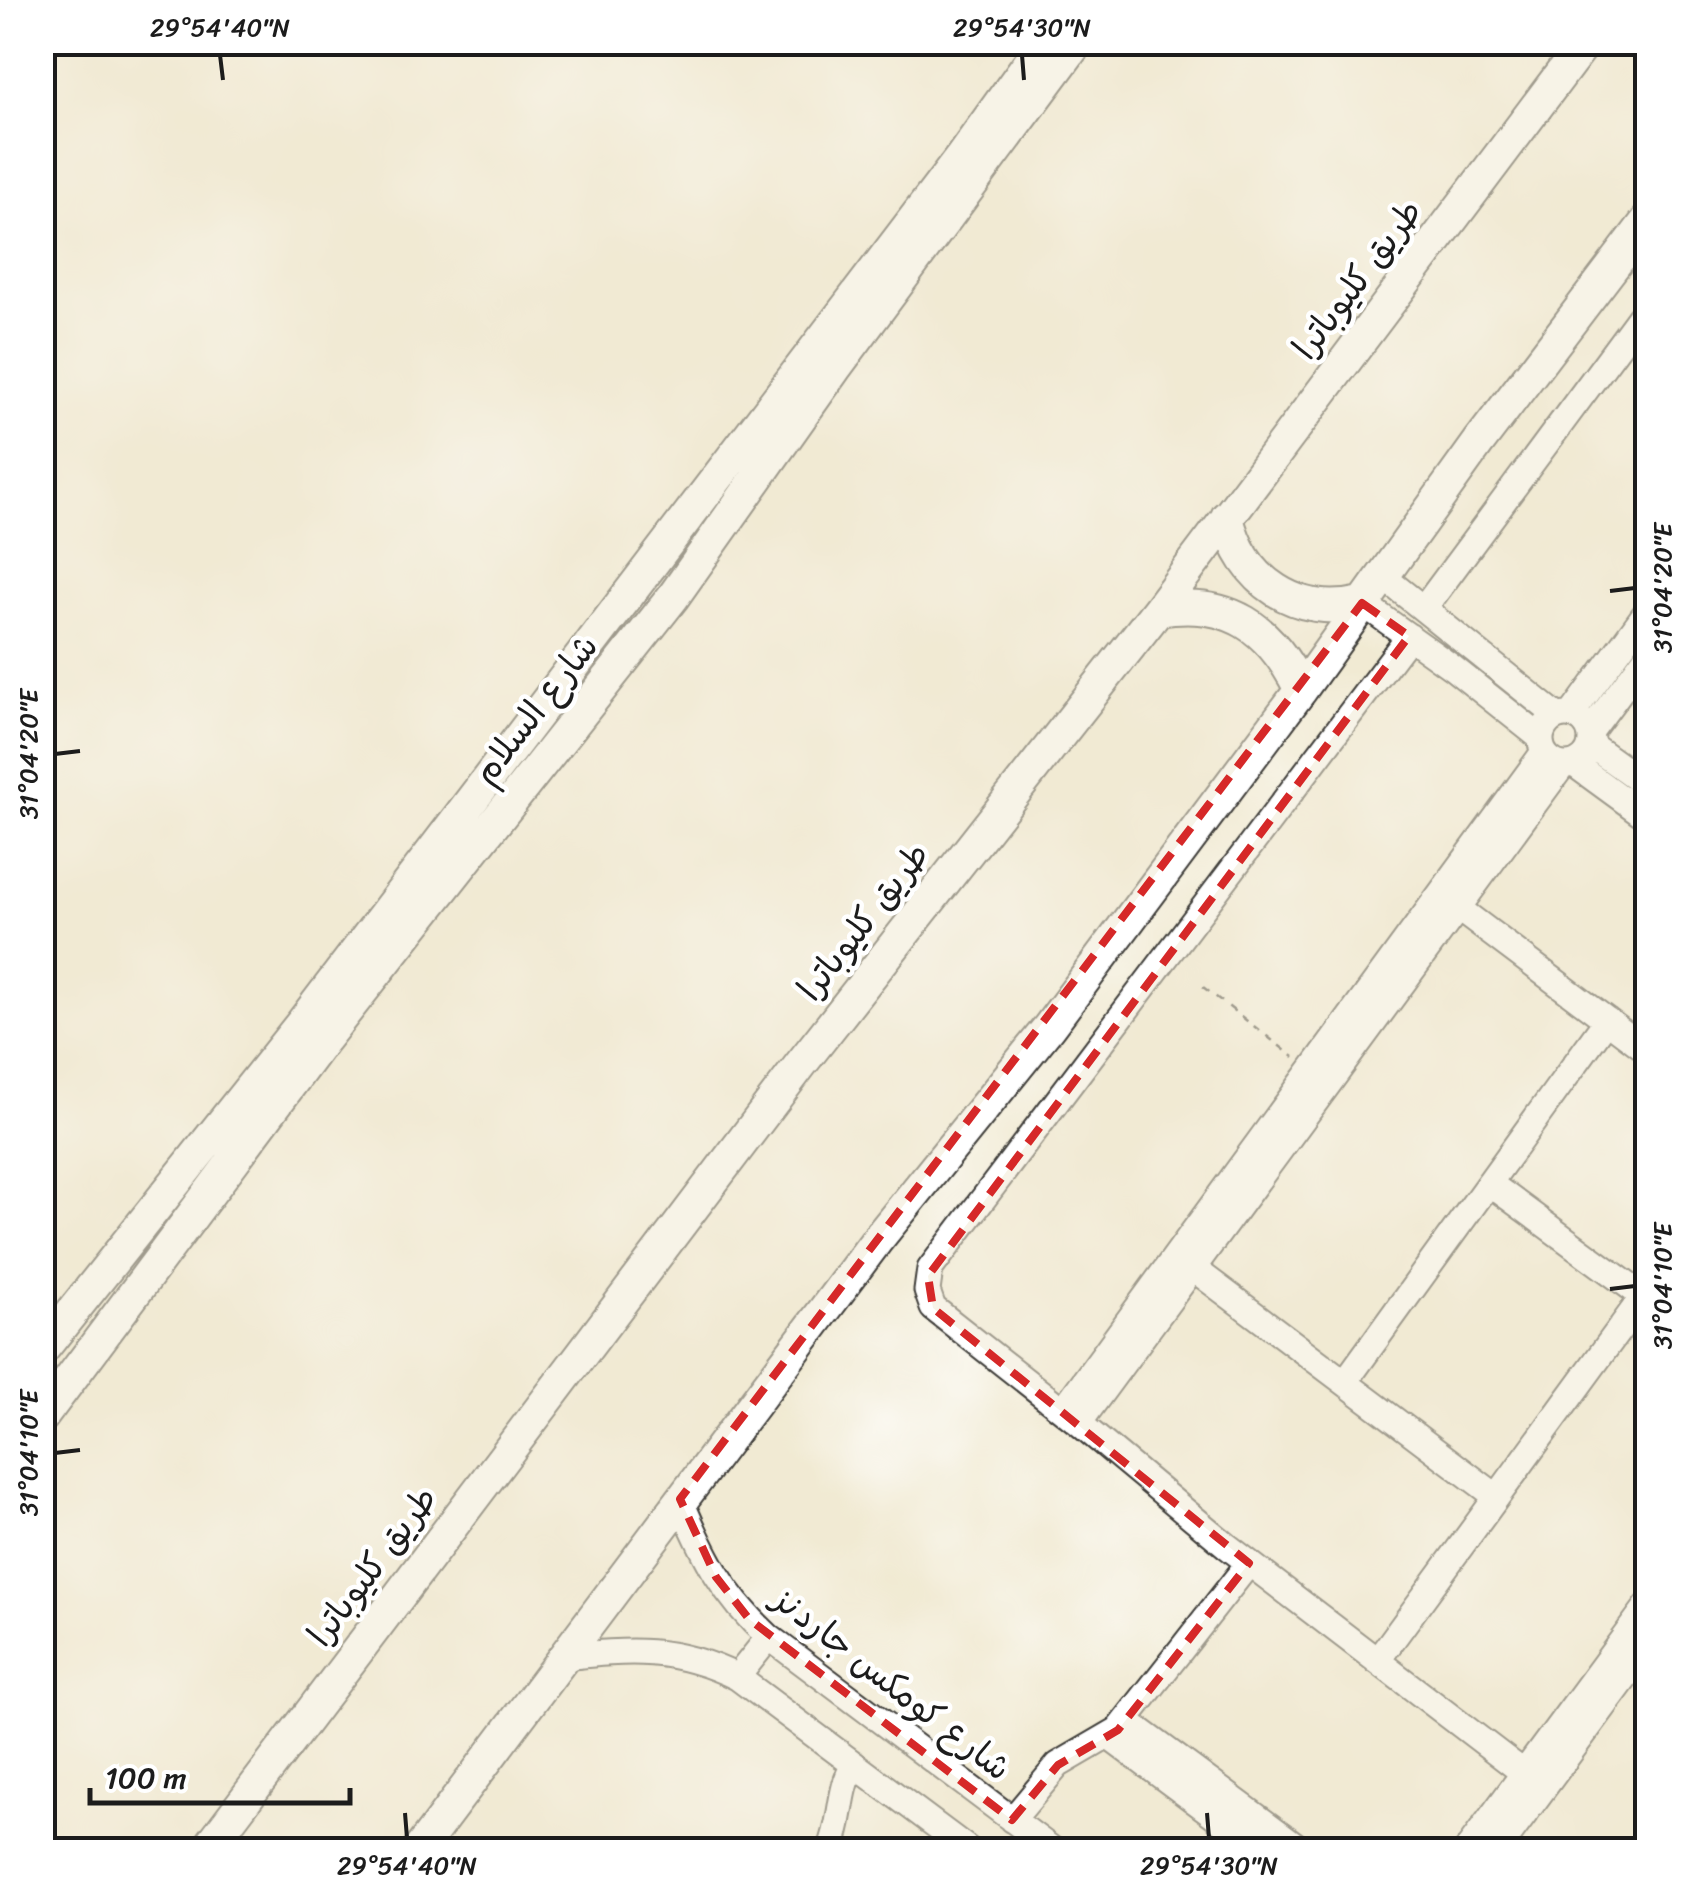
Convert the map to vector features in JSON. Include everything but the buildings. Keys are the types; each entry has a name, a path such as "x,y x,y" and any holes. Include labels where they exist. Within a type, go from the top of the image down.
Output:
{"main road":[{"name":"شارع السلام","path":"42,1416 313,1031 1044,42"},
{"name":"شارع السلام","path":"42,1350 673,597 835,368 1078,42"},
{"name":"طريق كليوباترا","path":"207,1850 801,1064 1158,610 1585,42"},
{"path":"420,1850 680,1499 914,1193 1049,1027 1648,220"},
{"path":"1227,517 1243,560 1275,591 1317,606 1362,603"},
{"path":"1158,610 1204,608 1236,615 1264,637 1301,690"}],"street":[{"path":"1425,607 1648,306"},
{"path":"1382,576 1469,646 1648,818"},
{"path":"1362,603 1566,741 1648,786"},
{"path":"1071,1416 1178,1277 1566,741 1648,610"},
{"path":"1408,636 930,1269 927,1291 932,1308 1249,1563 1524,1773"},
{"path":"1453,668 1469,646"},
{"path":"1566,741 1648,654"},
{"path":"1448,901 1648,1051"},
{"path":"1178,1277 1311,1070 1448,901"},
{"path":"1345,1382 1607,1020"},
{"path":"1377,1661 1645,1298 1490,1183"},
{"path":"1178,1277 1345,1382 1497,1497"},
{"name":"شارع كومكس جاردنز","path":"680,1499 716,1577 731,1599 768,1637 1053,1850"},
{"path":"1012,1820 1058,1764 1117,1729 1249,1563"},
{"path":"1467,1850 1648,1605"},
{"path":"737,1677 768,1637"},
{"path":"1498,1850 1648,1647"},
{"path":"562,1657 616,1650 666,1652 737,1677 969,1850"},
{"path":"1117,1729 1261,1850"},
{"path":"1117,1729 1302,1850"},
{"path":"830,1850 842,1816 844,1784 854,1765"}],"path":[{"path":"1203,986 1311,1070"},
{"path":"1628,1850 1648,1824"}],"highlighted area":[{"path":"1362,603 1409,636 928,1276 933,1308 1249,1563 1118,1730 1058,1765 1012,1820 749,1619 716,1577 680,1499"}]}
